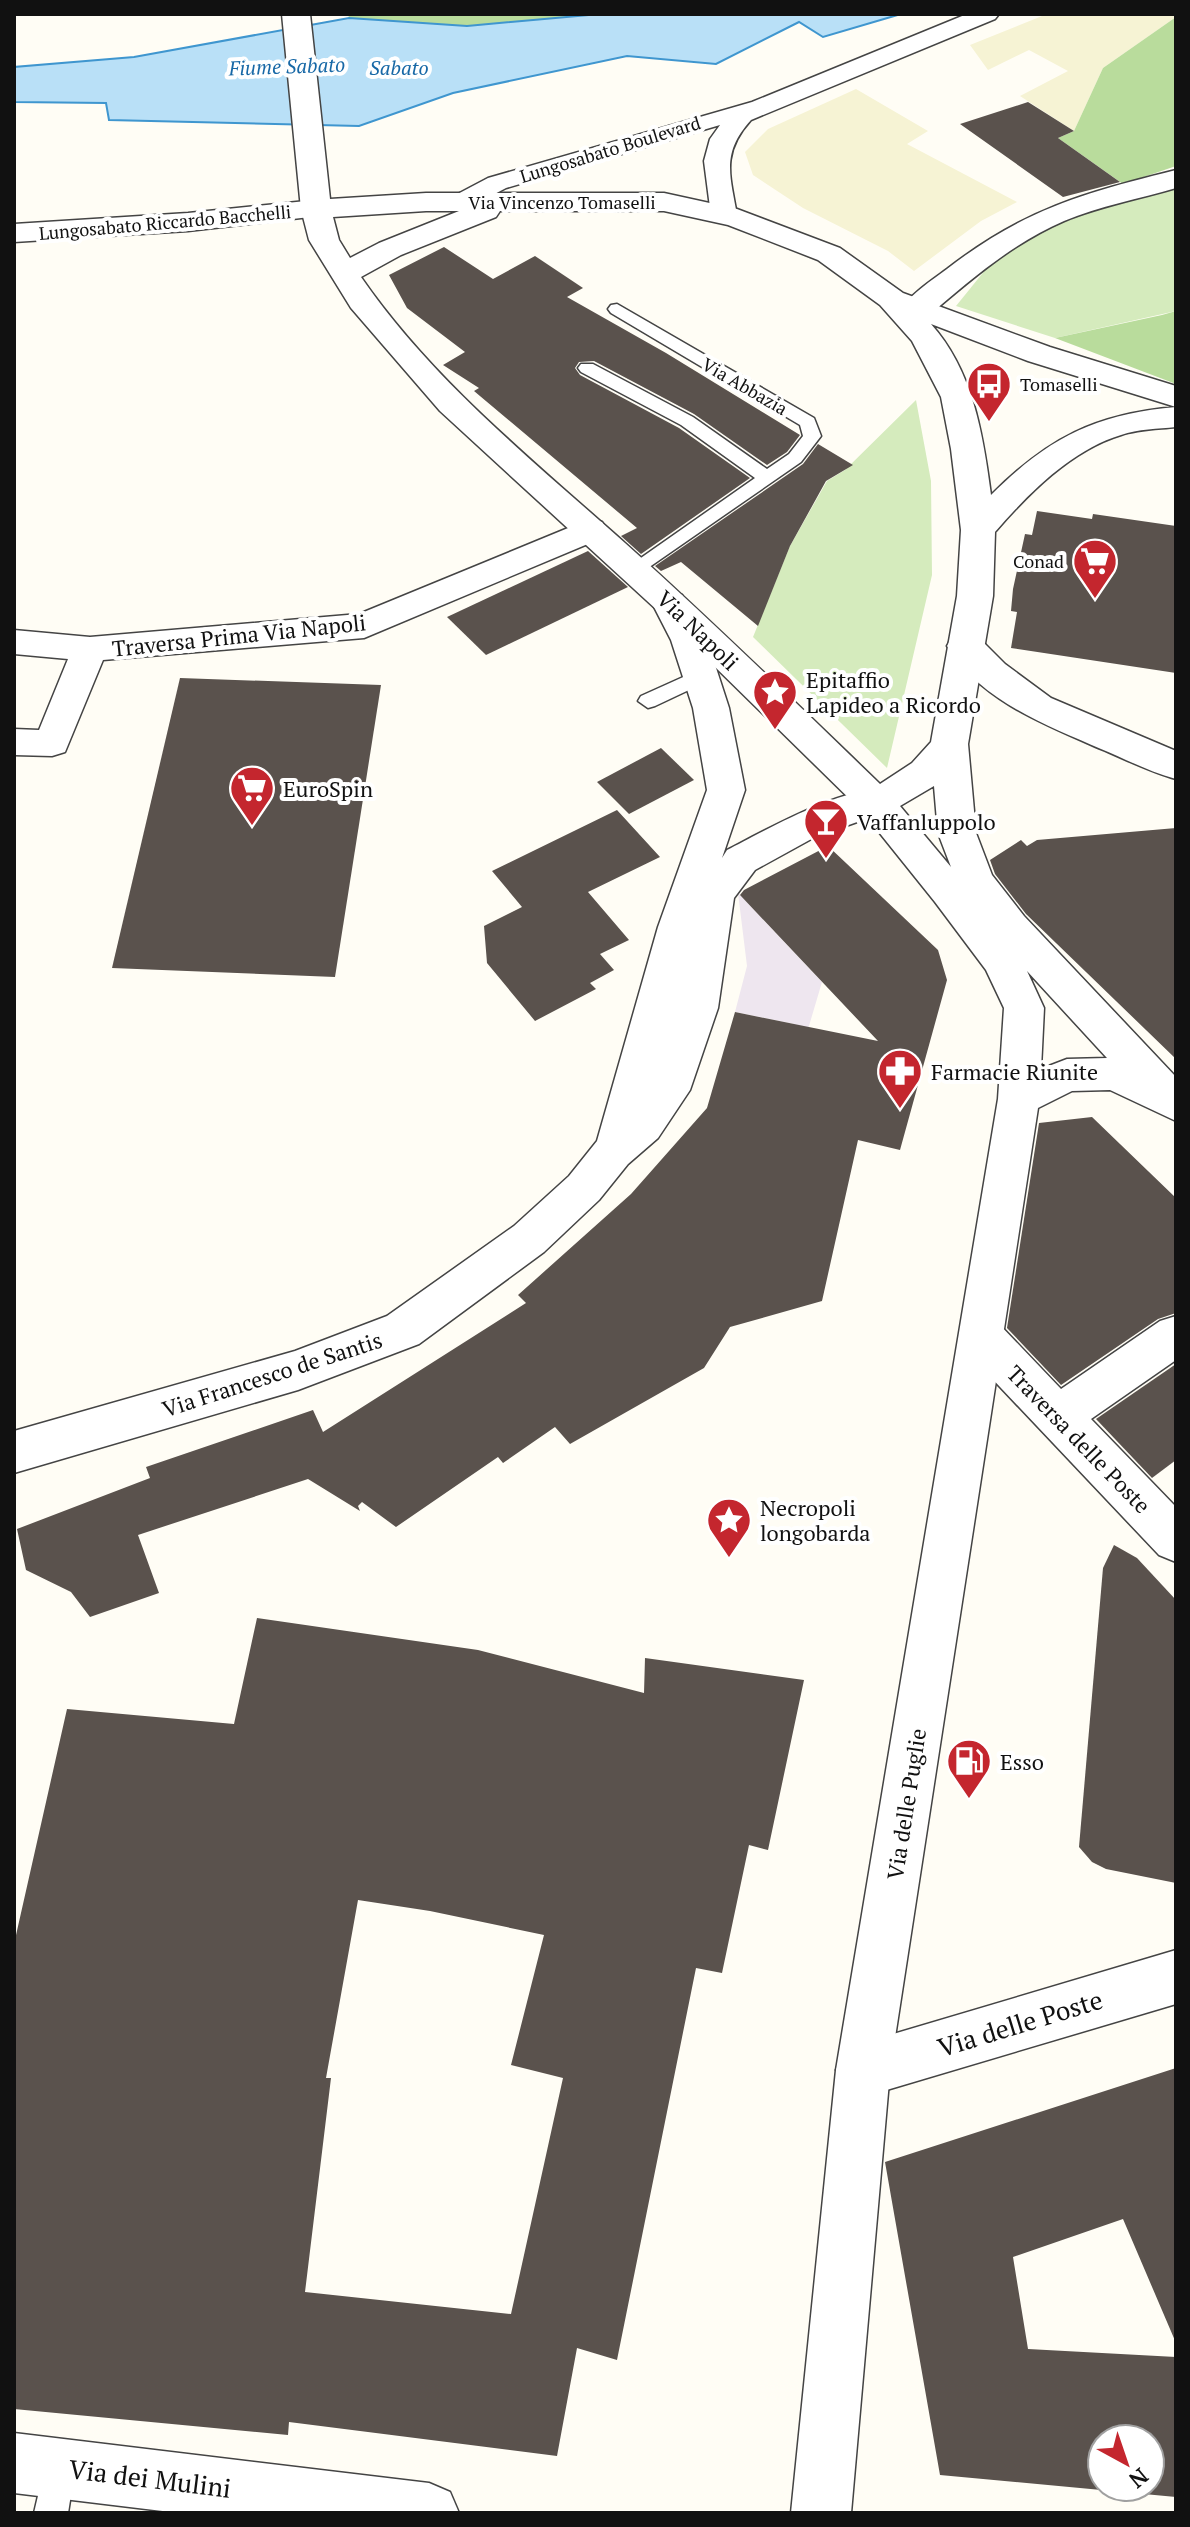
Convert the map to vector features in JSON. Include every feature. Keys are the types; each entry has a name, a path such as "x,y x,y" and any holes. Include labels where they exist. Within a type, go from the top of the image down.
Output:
{"street":[{"name":"Via Napoli","path":"296,14 316,199 324,240 344,274 376,318 451,404 670,603 875,801 1003,962 1024,1008 1019,1099"},
{"name":"Lungosabato Boulevard","path":"724,215 714,158 724,133 742,115 987,14"},
{"name":"Lungosabato Boulevard","path":"461,202 497,183 689,124 763,105"},
{"path":"904,303 1031,226 1074,207 1176,179"},
{"name":"Via Vincenzo Tomaselli","path":"316,199 664,202 724,215 829,254 904,303 957,397 968,449 978,530 975,596 949,744"},
{"name":"Lungosabato Riccardo Bacchelli","path":"14,233 188,222 316,199"},
{"path":"344,274 403,244 510,202"},
{"path":"904,303 1039,354 1176,397"},
{"path":"978,530 1007,495 1060,455 1103,429 1176,417"},
{"name":"Traversa Prima Via Napoli","path":"14,642 90,649 364,626 590,530"},
{"name":"Via Francesco de Santis","path":"613,1152 642,1063 678,927 726,790 711,708 689,640 670,603"},
{"path":"965,646 992,673 1038,707 1176,766"},
{"path":"14,742 52,743 90,649"},
{"path":"949,744 957,833 975,880 1010,927 1176,1104"},
{"name":"Via Francesco de Santis","path":"14,1452 298,1370 403,1330 529,1239 584,1188 613,1152 643,1126 675,1078 698,1008 715,895 741,860 802,827 905,789 933,769 949,744"},
{"path":"1019,1099 1067,1075 1115,1074 1176,1104"},
{"name":"Via delle Puglie","path":"821,2513 863,2070 1019,1099"},
{"path":"1058,1416 1176,1335"},
{"name":"Traversa delle Poste","path":"982,1337 1176,1540"},
{"name":"Via delle Poste","path":"863,2070 1176,1977"},
{"name":"Via dei Mulini","path":"41,2481 429,2513"}],"lane":[{"name":"Via Abbazia","path":"617,309 808,422 812,436 795,458 635,571"},
{"path":"587,368 687,421 767,478"},
{"path":"648,701 701,676"}],"shaded area":[{"path":"1047,14 1176,14 1176,17 1103,68 1074,131 1020,96 1068,71 1029,50 988,70 970,45"},
{"path":"856,89 928,131 907,144 1017,202 981,221 914,271 888,251 803,208 753,175 745,152 768,129"},
{"path":"738,893 822,982 806,1036 794,1024 735,1012 747,966"}],"green space":[{"path":"348,14 600,14 467,26 349,18"},
{"path":"1176,17 1176,166 1123,184 1058,138 1074,131 1103,68"},
{"path":"1176,185 1176,311 1055,338 956,306 986,269 1046,226"},
{"path":"1176,311 1176,384 1055,338 1162,315"},
{"path":"916,400 931,481 932,575 887,768 753,637 790,546 827,481 845,470"}],"water":[{"path":"600,14 901,14 823,37 799,22 716,64 627,56 453,93 359,126 109,120 106,103 14,102 14,67 134,57 349,18 467,26"}],"building":[{"path":"1028,102 1074,131 1058,138 1120,182 1063,197 960,124"},
{"path":"444,247 493,279 535,256 583,288 567,297 800,435 787,452 767,465 694,414 594,361 579,362 575,368 580,375 679,428 750,478 641,554 621,536 637,528 474,391 479,388 443,365 465,352 407,308 389,275"},
{"path":"818,444 853,465 826,481 790,546 758,626 681,562 661,571 655,566 803,464"},
{"name":"Conad","path":"1037,511 1092,519 1093,514 1176,526 1176,673 1011,648 1017,612 1011,611 1013,589 1025,534 1032,535"},
{"path":"588,551 628,587 486,655 447,617"},
{"name":"EuroSpin","path":"180,678 381,685 335,977 112,968"},
{"path":"661,748 694,780 629,814 597,782"},
{"path":"617,810 660,857 588,892 629,940 600,954 614,970 590,983 596,989 535,1021 487,963 484,926 522,907 492,871"},
{"path":"1176,828 1176,1059 1026,914 995,874 990,860 1021,840 1027,846 1037,840"},
{"path":"828,846 938,950 947,980 900,1150 858,1140 822,1301 730,1327 704,1368 570,1444 555,1427 503,1463 498,1457 396,1527 362,1502 358,1506 360,1511 308,1479 138,1535 159,1593 90,1617 71,1592 26,1570 17,1529 150,1478 146,1467 313,1410 323,1432 526,1303 518,1295 631,1194 707,1108 735,1012 878,1041 740,895 744,890"},
{"path":"1092,1117 1176,1198 1176,1313 1158,1319 1061,1385 1007,1328 1039,1123"},
{"path":"1176,1364 1176,1460 1152,1478 1096,1419"},
{"path":"1114,1545 1137,1558 1176,1600 1176,1883 1106,1869 1092,1862 1079,1847 1103,1568"},
{"path":"257,1618 478,1650 644,1693 645,1658 804,1680 768,1850 749,1845 722,1973 696,1968 617,2360 577,2348 557,2456 289,2422 288,2435 14,2409 14,1944 67,1709 234,1724","holes":["358,1900 430,1911 544,1935 511,2065 563,2078 511,2314 305,2292 331,2078 326,2078"]},
{"path":"1176,2068 1176,2343 1123,2219 1013,2257 1028,2349 1176,2357 1176,2497 1166,2496 1166,2423 1086,2423 1086,2489 940,2475 885,2162"}],"place":[{"name":"Tomaselli","path":"989,423"},
{"name":"Conad","path":"1095,600"},
{"name":"Epitaffio Lapideo a Ricordo","path":"775,731"},
{"name":"EuroSpin","path":"252,827"},
{"name":"Vaffanluppolo","path":"826,860"},
{"name":"Farmacie Riunite","path":"900,1110"},
{"name":"Necropoli longobarda","path":"729,1559"},
{"name":"Esso","path":"969,1800"}],"water label":[{"name":"Fiume Sabato","path":"287,66"},
{"name":"Sabato","path":"399,67"}]}
